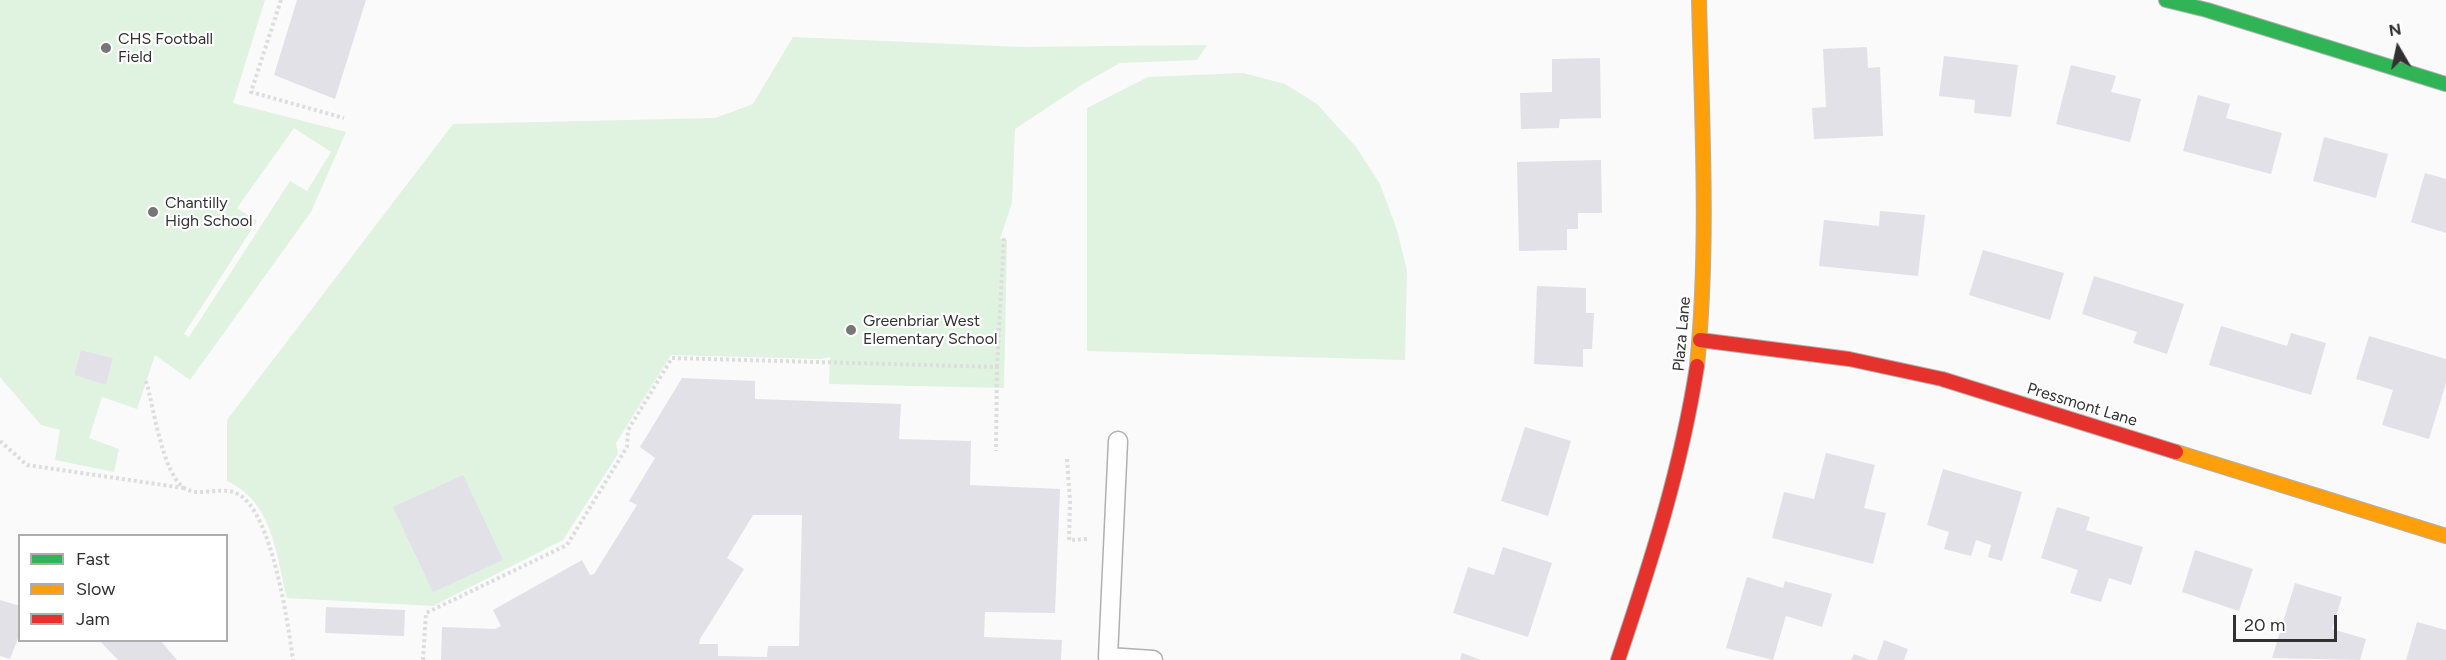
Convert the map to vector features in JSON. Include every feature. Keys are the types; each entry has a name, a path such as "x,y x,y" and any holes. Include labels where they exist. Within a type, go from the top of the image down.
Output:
{"street":[{"name":"Plaza Lane","path":"1618,660 1663,527 1689,417 1700,340 1704,263 1699,0"},
{"path":"2166,0 2207,10 2446,84"},
{"name":"Pressmont Lane","path":"1700,340 1849,359 1942,379 2446,536"}],"lane":[{"path":"1118,441 1108,657 1154,660"}],"path":[{"path":"281,0 251,92 344,118"},
{"path":"996,451 1004,237"},
{"path":"423,660 426,613 567,546 627,447 628,430 672,358 998,367"},
{"path":"146,381 162,448 173,474 183,488"},
{"path":"0,441 27,465 183,488 193,492 223,490 237,494 255,511 266,532 293,660"},
{"path":"1067,459 1070,501 1069,540 1099,538"}],"green space":[{"name":"Chantilly High School","path":"0,0 265,0 233,103 346,132 311,212 190,380 155,355 137,409 102,397 89,438 119,449 114,472 55,460 60,430 41,425 0,377","holes":["294,128 331,152 307,191 290,181 189,337 184,334 257,221 237,208","81,350 113,358 106,385 74,375"]},
{"path":"793,37 1021,47 1207,45 1197,60 1120,63 1083,84 1015,129 1012,203 1000,239 1007,240 1004,388 829,384 830,357 821,359 671,355 616,443 618,454 563,540 433,606 287,598 275,547 263,516 242,490 227,481 227,420 453,124 715,118 753,104"},
{"path":"1243,73 1285,84 1317,104 1356,147 1380,184 1397,230 1407,271 1405,360 1087,351 1087,108 1148,77"}],"building":[{"path":"297,0 366,0 335,99 274,75"},
{"path":"1867,47 1868,68 1880,67 1883,136 1814,139 1812,108 1826,107 1823,49"},
{"path":"1944,56 2018,65 2011,117 1974,113 1975,100 1939,96"},
{"path":"1600,58 1601,118 1560,119 1559,128 1521,129 1520,93 1552,92 1552,59"},
{"path":"2071,65 2116,76 2111,92 2141,99 2130,142 2056,124"},
{"path":"2198,95 2230,104 2226,118 2282,133 2271,174 2183,151"},
{"path":"2324,137 2388,154 2376,198 2313,181"},
{"path":"1601,160 1602,213 1578,213 1578,229 1567,229 1567,250 1519,251 1517,162"},
{"path":"2425,173 2446,179 2446,233 2411,222"},
{"path":"1880,211 1925,215 1918,276 1819,266 1824,220 1879,226"},
{"path":"1983,250 2064,273 2050,320 1969,295"},
{"path":"2094,276 2184,304 2167,354 2133,343 2137,332 2082,314"},
{"path":"1537,286 1586,288 1586,313 1594,313 1592,349 1583,349 1583,367 1534,364"},
{"path":"2221,326 2287,346 2291,333 2326,343 2311,395 2209,365"},
{"path":"2369,336 2446,359 2446,383 2429,439 2382,425 2393,390 2356,379"},
{"path":"81,350 113,358 106,385 74,375"},
{"path":"682,378 755,381 755,399 901,404 899,439 971,441 970,485 1060,489 1055,613 985,612 984,637 1062,640 1061,660 441,660 442,627 495,629 501,626 493,610 582,560 590,575 594,574 637,505 629,501 655,458 640,447","holes":["753,515 802,515 799,646 768,646 767,657 718,656 718,644 699,644 744,569 727,558"]},
{"path":"1525,427 1571,441 1548,516 1501,501"},
{"path":"1826,453 1875,465 1864,508 1886,513 1873,564 1772,538 1784,492 1814,499"},
{"path":"1943,469 2022,492 2002,561 1988,557 1991,545 1976,540 1971,556 1944,549 1949,532 1927,525"},
{"path":"463,475 503,560 433,592 393,507"},
{"path":"2057,507 2090,517 2086,530 2143,547 2131,585 2109,578 2101,602 2070,593 2078,570 2041,558"},
{"path":"1503,547 1552,563 1528,637 1453,613 1468,567 1494,575"},
{"path":"2195,550 2253,569 2239,611 2182,592"},
{"path":"1747,577 1783,588 1785,581 1832,594 1822,627 1786,616 1773,660 1726,648"},
{"path":"2295,583 2342,597 2332,629 2366,639 2360,660 2272,658"},
{"path":"0,600 18,605 18,638 10,659 0,656"},
{"path":"326,607 405,610 404,636 325,633"},
{"path":"2417,622 2446,630 2446,660 2406,660"},
{"path":"1884,640 1908,649 1904,660 1877,660"},
{"path":"101,642 162,642 177,660 118,660"},
{"path":"1462,653 1481,660 1460,660"},
{"path":"1854,654 1870,660 1851,660"}],"traffic: fast":[{"path":"2166,0 2207,10 2446,84"}],"traffic: slow":[{"path":"1697,366 1704,229 1699,0"},
{"path":"2176,452 2446,536"}],"traffic: jam":[{"path":"1700,340 1849,359 1942,379 2176,452"},
{"path":"1618,660 1674,478 1697,366"}],"place":[{"name":"CHS Football Field","path":"106,48"},
{"name":"Chantilly High School","path":"153,212"},
{"name":"Greenbriar West Elementary School","path":"851,330"}]}
